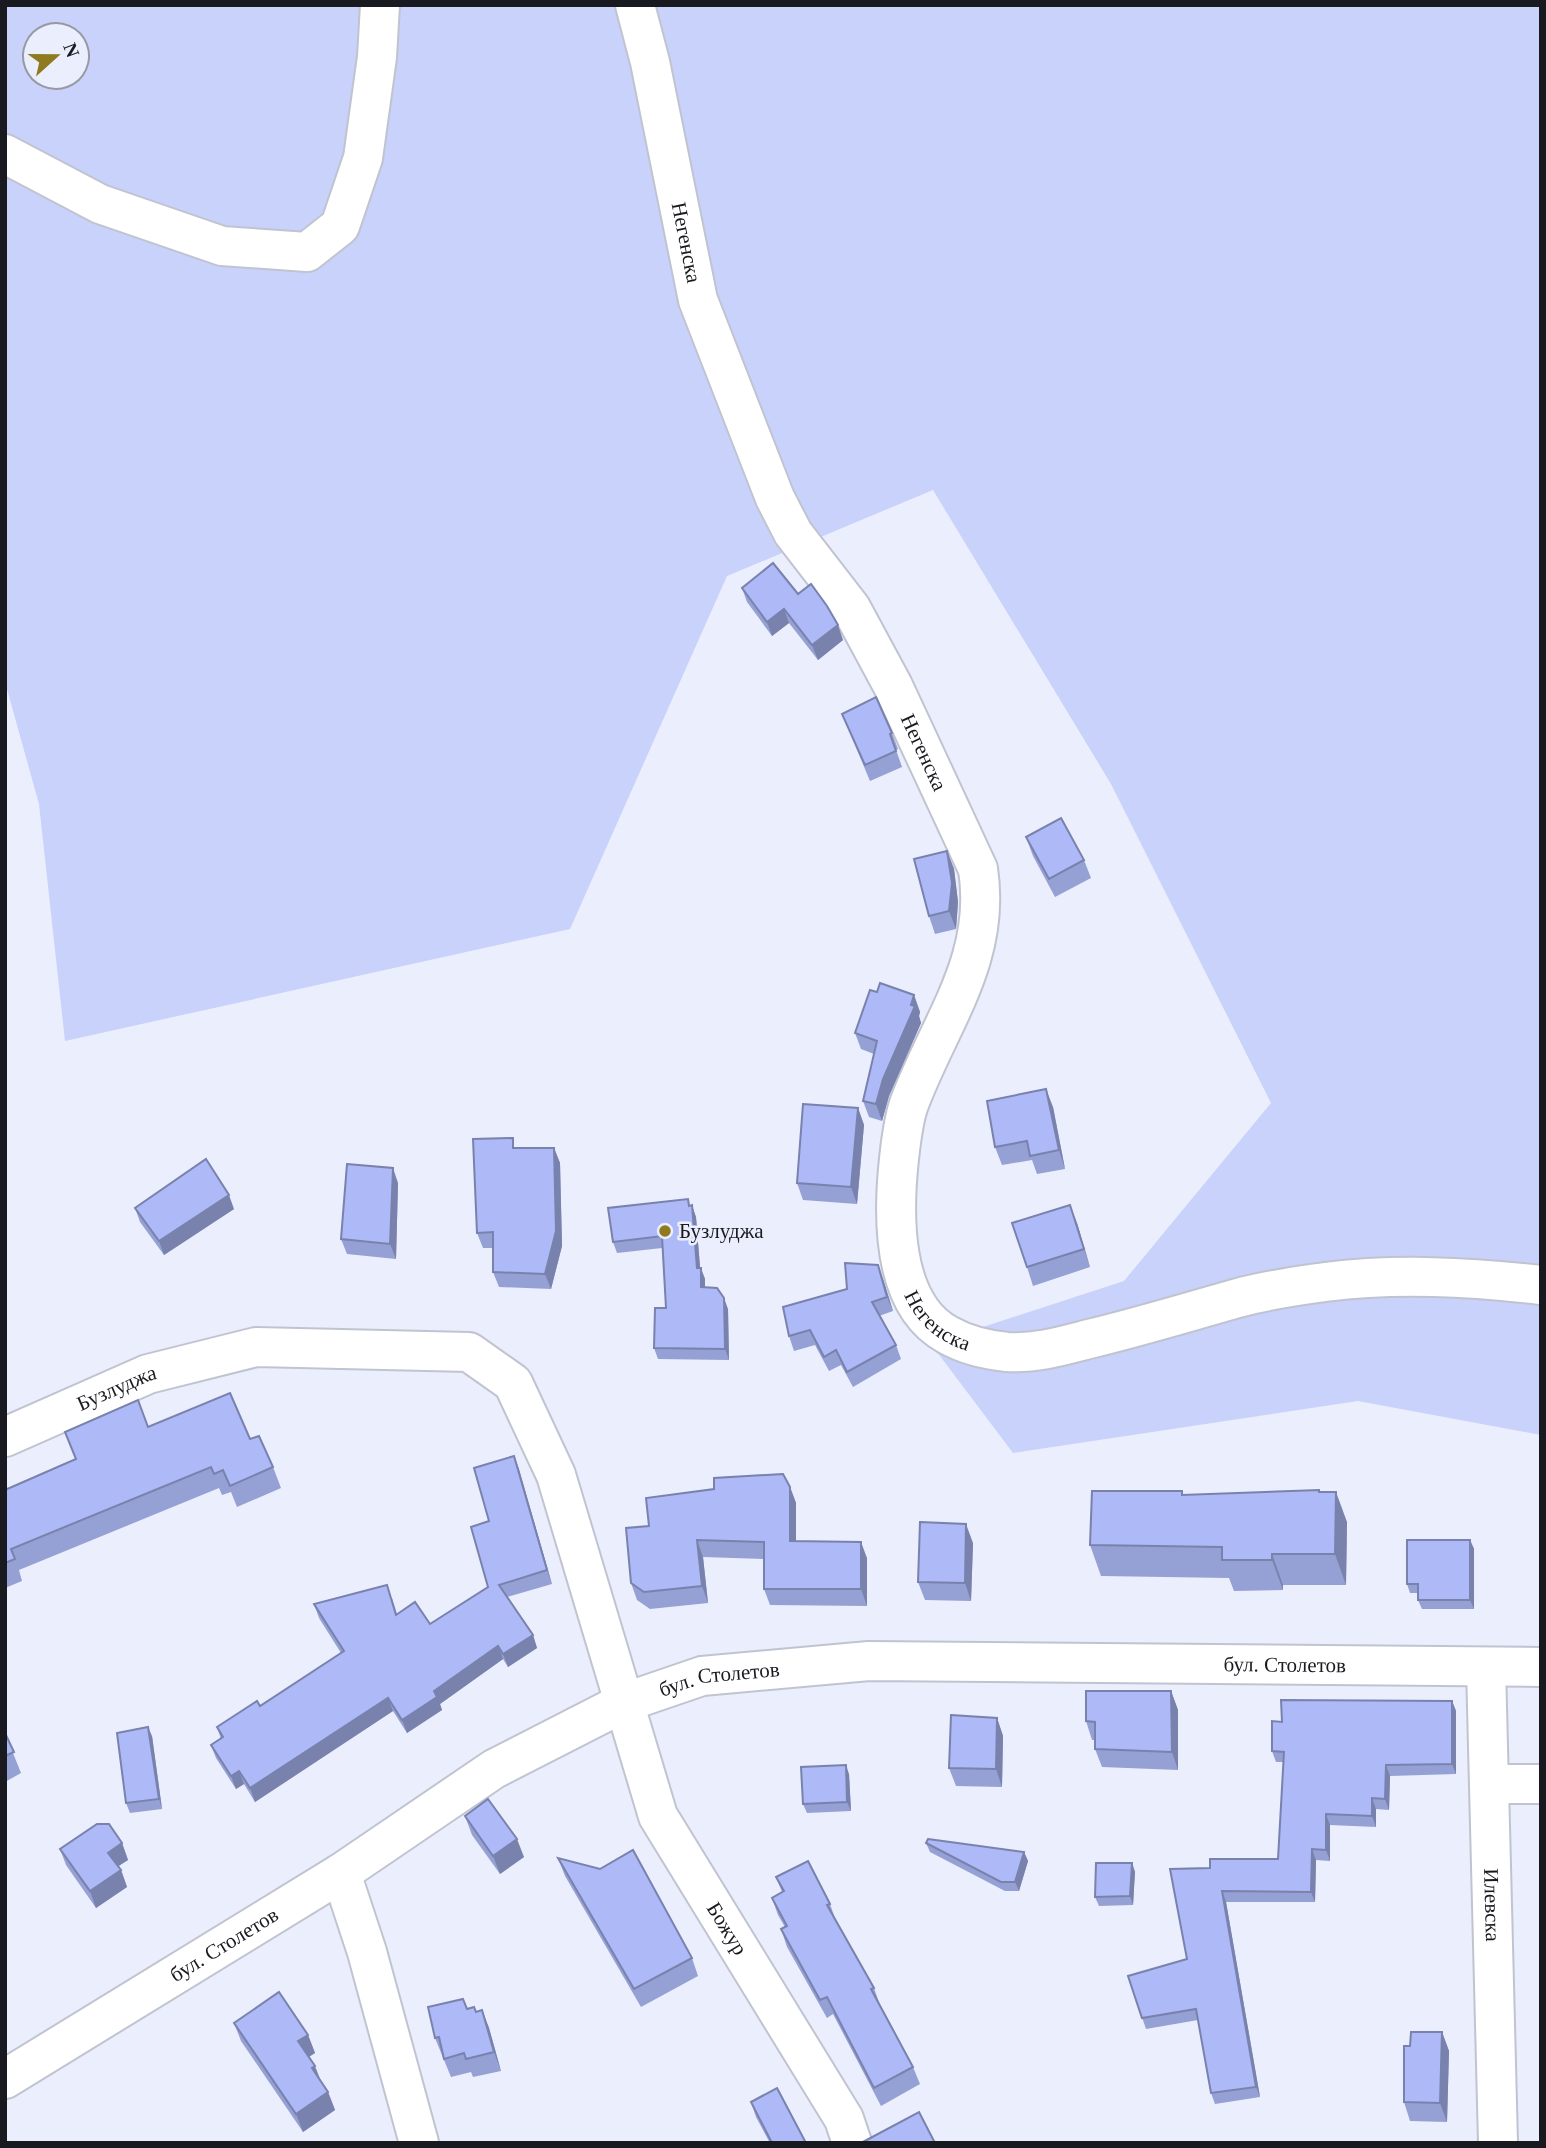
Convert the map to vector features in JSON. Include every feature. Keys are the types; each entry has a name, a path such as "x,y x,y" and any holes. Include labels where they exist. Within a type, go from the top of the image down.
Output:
{"street":[{"path":"5,154 100,204 222,246 307,252 340,226 363,158 377,57 380,5"},
{"name":"Негенска","path":"635,5 650,62 698,300 775,498 793,533 851,608 893,686 978,869 982,896 976,946 967,977 908,1106 902,1138 895,1201 899,1254 909,1289 926,1316 946,1335 973,1346 1006,1352 1039,1351 1126,1330 1242,1296 1325,1282 1386,1276 1441,1276 1541,1285"},
{"name":"Бузлуджа","path":"5,1437 148,1374 256,1347 469,1352 513,1383 556,1475 623,1703"},
{"name":"бул. Столетов","path":"5,2079 341,1873 494,1769 623,1703 702,1676 869,1661 1541,1667"},
{"name":"Илевска","path":"1486,1667 1498,2143"},
{"name":"Божур","path":"623,1703 658,1816 844,2119 852,2143"},
{"path":"1489,1784 1541,1784"},
{"path":"341,1873 367,1952 419,2143"}],"shaded area":[{"path":"5,5 1541,5 1541,1435 1358,1401 1013,1453 931,1344 1124,1281 1271,1103 1111,784 933,490 727,576 570,929 65,1041 39,804 5,682"}],"building":[{"path":"773,563 798,594 811,584 838,625 812,645 784,609 767,622 742,588"},
{"path":"876,697 892,733 890,734 896,751 865,765 842,714"},
{"path":"1061,818 1084,860 1049,879 1026,837"},
{"path":"947,851 952,883 949,911 929,916 914,859"},
{"path":"880,983 914,995 911,1005 915,1006 883,1079 876,1104 863,1101 877,1041 855,1033 870,990 877,992"},
{"path":"1046,1089 1059,1150 1030,1156 1027,1141 995,1147 987,1101"},
{"path":"803,1104 858,1108 851,1187 797,1183"},
{"path":"513,1138 513,1148 554,1148 556,1231 545,1274 493,1272 493,1232 477,1233 473,1139"},
{"path":"206,1159 229,1195 159,1241 135,1208"},
{"path":"347,1164 393,1168 390,1244 341,1239"},
{"path":"688,1199 689,1206 692,1205 701,1287 717,1288 724,1298 725,1349 654,1348 655,1308 666,1308 662,1236 613,1242 608,1208"},
{"path":"1070,1205 1084,1249 1027,1267 1012,1223"},
{"path":"845,1263 878,1265 887,1297 872,1302 896,1345 847,1372 836,1350 824,1357 810,1330 789,1336 783,1307 847,1289"},
{"path":"230,1393 250,1439 259,1436 273,1467 230,1486 223,1470 214,1474 211,1467 11,1549 15,1559 5,1563 5,1490 76,1459 65,1432 138,1400 148,1427"},
{"path":"514,1456 547,1570 499,1585 533,1635 503,1654 498,1646 434,1691 437,1697 402,1720 388,1698 250,1788 239,1771 231,1776 211,1745 223,1737 217,1727 257,1701 260,1706 344,1651 314,1604 387,1585 396,1615 415,1602 430,1624 488,1587 471,1527 489,1521 474,1468"},
{"path":"783,1474 790,1487 790,1541 861,1542 861,1589 764,1589 764,1542 697,1540 702,1586 644,1592 631,1583 626,1528 649,1526 646,1498 714,1489 714,1478"},
{"path":"1319,1490 1336,1492 1335,1554 1272,1554 1272,1560 1222,1560 1222,1547 1090,1545 1092,1491 1182,1491 1182,1495"},
{"path":"920,1522 966,1524 965,1583 918,1582"},
{"path":"1407,1540 1470,1540 1470,1600 1418,1600 1418,1584 1407,1584"},
{"path":"1086,1691 1171,1691 1172,1752 1095,1749 1095,1722 1086,1721"},
{"path":"1281,1700 1452,1701 1452,1764 1386,1765 1385,1799 1372,1798 1372,1816 1326,1814 1326,1850 1312,1849 1311,1892 1222,1891 1256,2087 1211,2093 1196,2009 1142,2018 1128,1976 1187,1959 1170,1869 1210,1868 1210,1859 1278,1859 1284,1752 1272,1751 1272,1721 1282,1722"},
{"path":"951,1715 997,1718 996,1769 949,1768"},
{"path":"148,1727 159,1799 126,1803 117,1733"},
{"path":"5,1733 14,1752 5,1756"},
{"path":"846,1765 847,1802 803,1804 801,1767"},
{"path":"488,1799 517,1839 493,1856 465,1816"},
{"path":"97,1824 109,1824 122,1843 108,1853 121,1870 90,1891 60,1849"},
{"path":"928,1839 1024,1852 1015,1882 1001,1882 926,1843"},
{"path":"633,1850 692,1958 634,1989 558,1858 600,1869"},
{"path":"808,1861 830,1904 827,1905 874,1988 871,1989 913,2067 874,2088 827,1997 820,2000 781,1929 787,1926 772,1898 784,1891 776,1877"},
{"path":"1096,1863 1132,1863 1130,1896 1095,1897"},
{"path":"279,1992 308,2035 298,2041 328,2092 296,2114 234,2023"},
{"path":"463,1999 467,2009 474,2007 476,2012 482,2010 494,2052 466,2059 464,2053 444,2059 439,2037 435,2038 428,2007"},
{"path":"1411,2032 1442,2032 1440,2103 1404,2102 1404,2046 1410,2046"},
{"path":"777,2088 806,2143 772,2143 751,2102"},
{"path":"919,2112 935,2143 861,2143"}],"place":[{"name":"Бузлуджа","path":"665,1231"}]}
